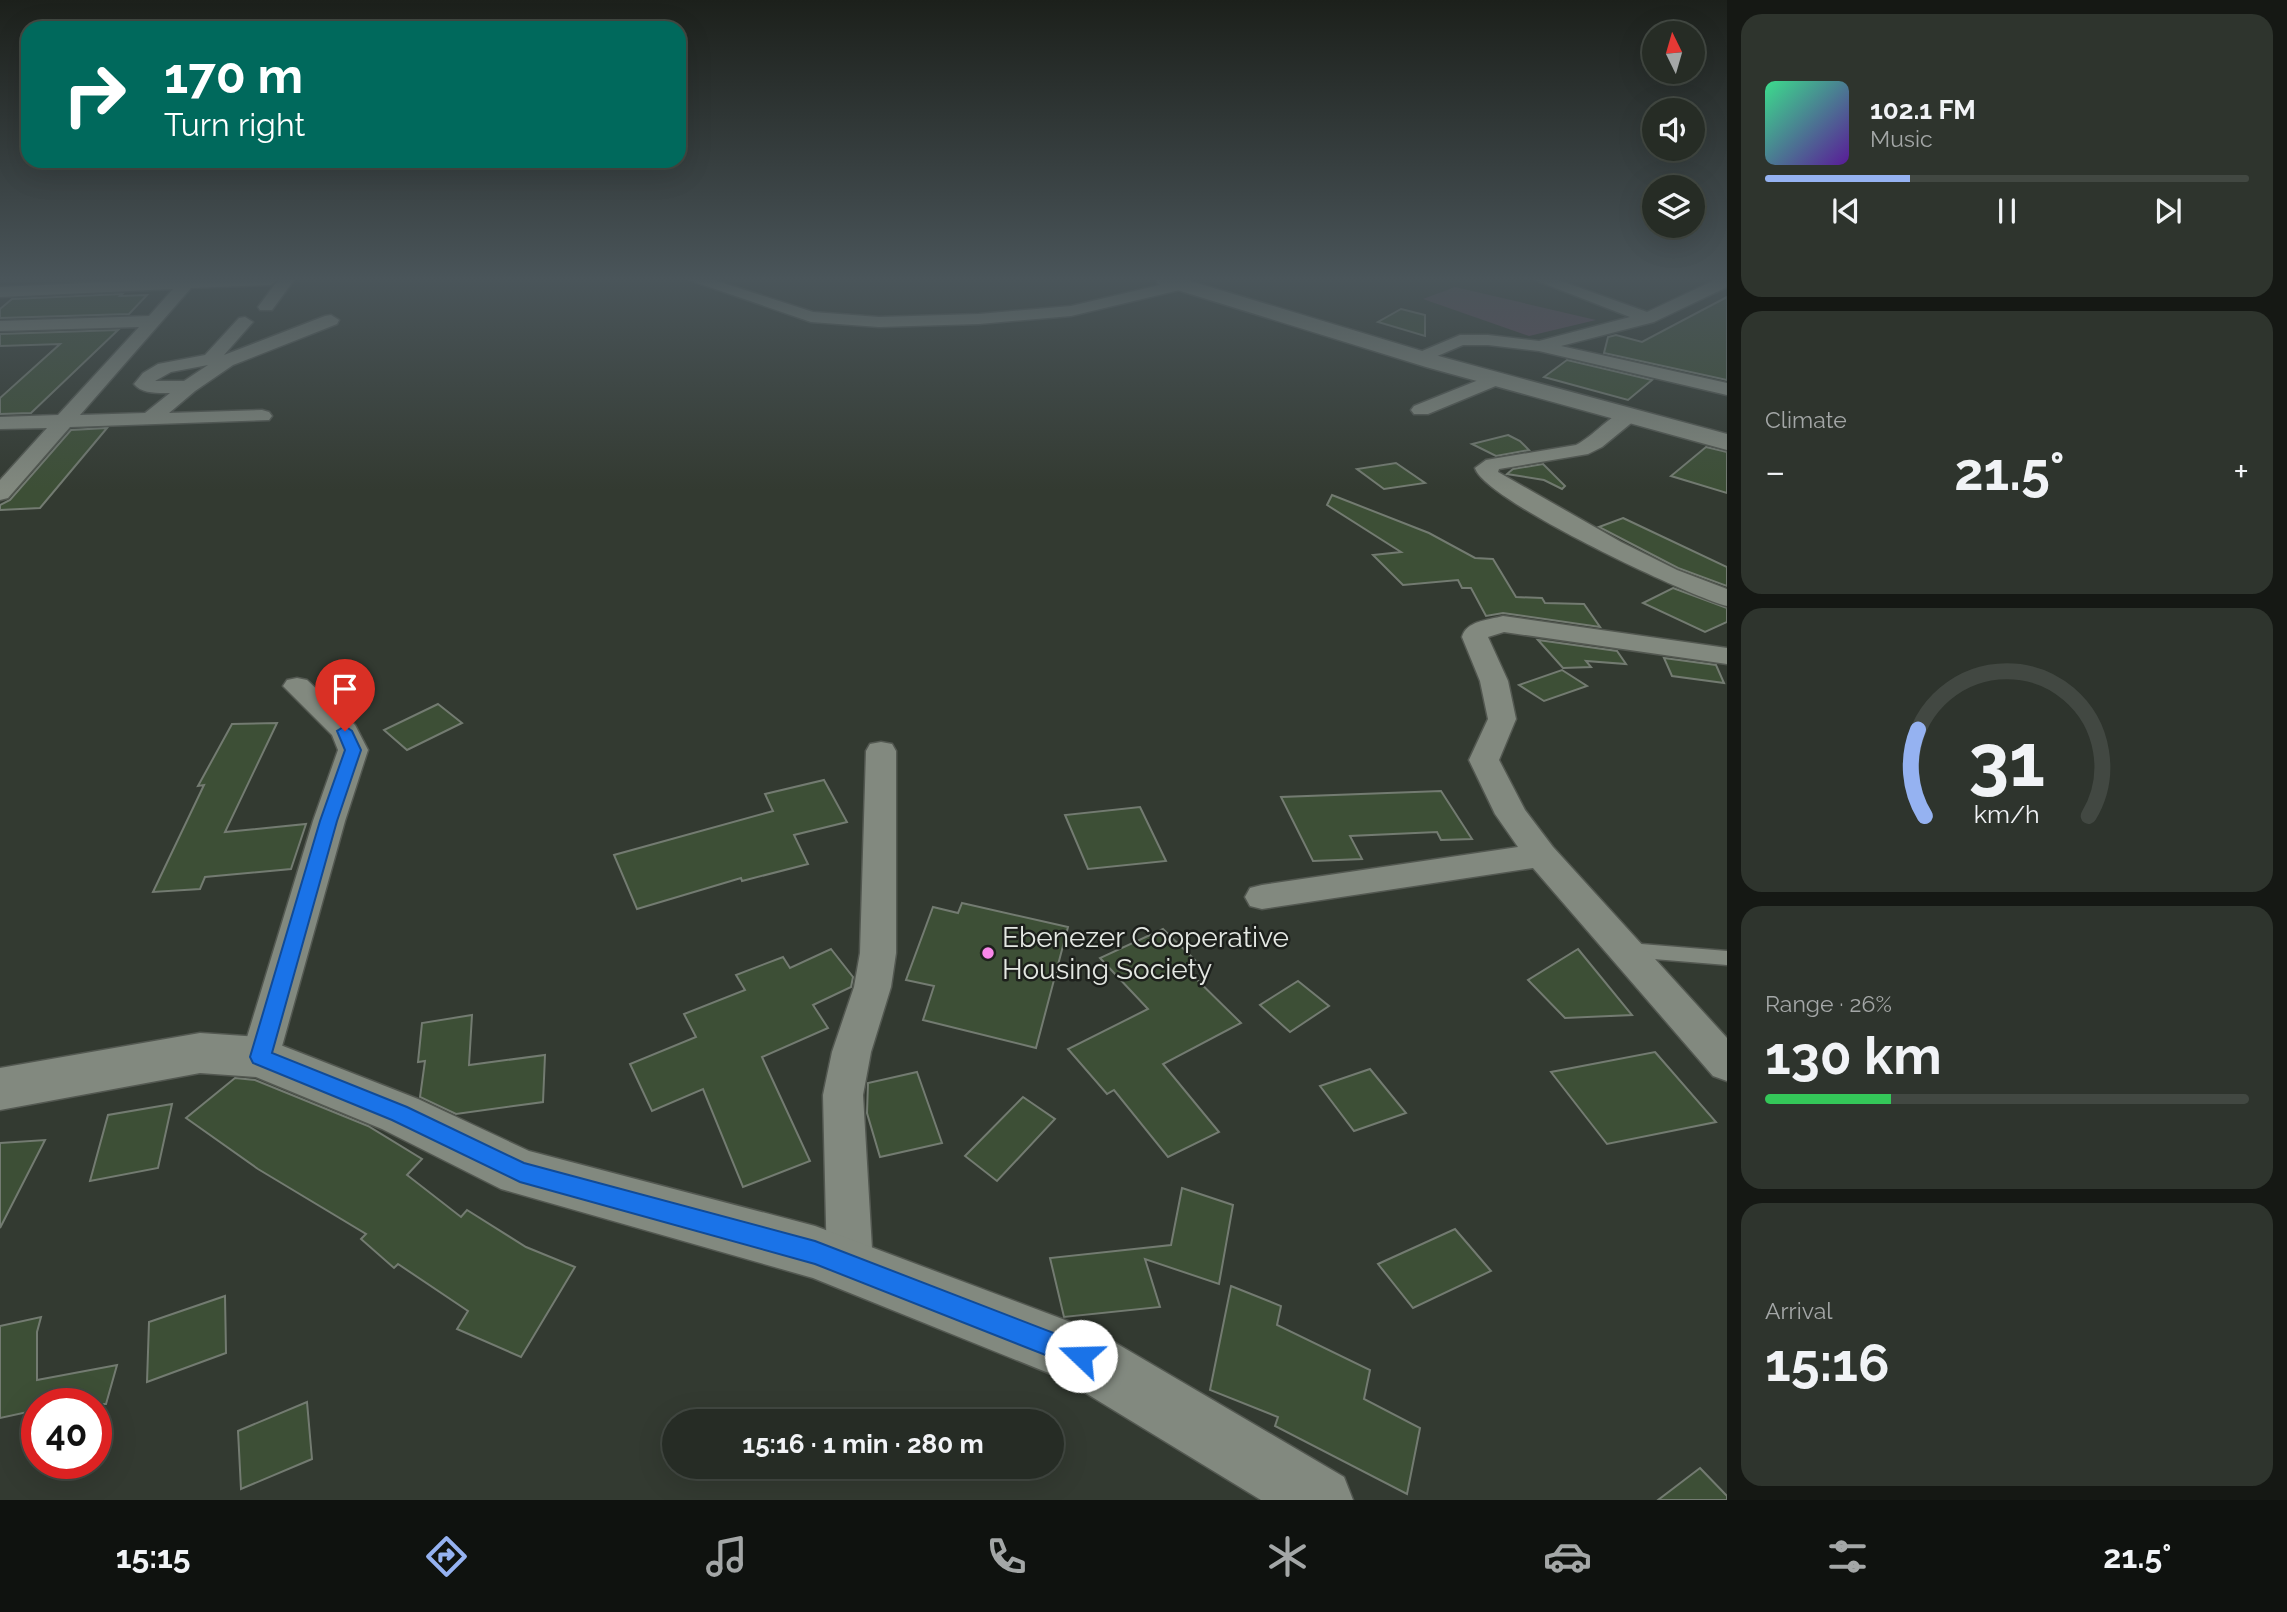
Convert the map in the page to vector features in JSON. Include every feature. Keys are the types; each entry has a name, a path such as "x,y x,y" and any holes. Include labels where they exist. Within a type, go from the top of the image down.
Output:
{"street":[{"path":"0,493 127,350"},
{"path":"152,417 219,360 226,350"},
{"path":"188,387 153,387 143,384 158,369 219,360 247,350"},
{"path":"1395,350 1727,442"},
{"path":"1421,358 1438,350"},
{"path":"1556,350 1727,389"},
{"path":"1421,410 1496,379"},
{"path":"0,423 262,416"},
{"path":"1628,416 1595,443 1581,450 1493,464 1486,468 1488,475 1620,552 1701,590 1727,598"},
{"path":"1727,656 1635,645 1503,624 1476,632 1475,638 1494,681 1502,719 1485,760 1511,814 1541,855 1727,1065"},
{"path":"260,1057 329,821 353,750 345,731 297,686"},
{"path":"850,1266 843,1133 844,1089 850,1054 870,1000 878,956 880,825 877,798 881,751"},
{"path":"1262,897 1541,855"},
{"path":"0,1089 200,1053 260,1057 400,1114 520,1172 815,1252 1081,1356 1321,1500"}],"lane":[{"path":"1623,950 1727,958"}],"building":[{"path":"53,350 97,350 31,413 0,414 0,398"},
{"path":"1605,350 1727,350 1727,380 1604,353"},
{"path":"1567,360 1652,380 1628,400 1544,377"},
{"path":"107,428 40,508 0,510 0,505 10,500 71,430"},
{"path":"1508,435 1529,450 1496,456 1472,444"},
{"path":"1706,447 1727,452 1727,493 1671,476"},
{"path":"1396,463 1425,483 1384,489 1357,469"},
{"path":"1543,464 1565,486 1562,489 1544,480 1507,474 1513,469"},
{"path":"1332,495 1429,533 1475,558 1493,559 1516,597 1542,598 1545,603 1584,604 1600,627 1503,613 1486,616 1471,588 1462,588 1458,580 1403,585 1373,555 1401,552 1327,505"},
{"path":"1623,518 1727,567 1727,586 1678,568 1599,527"},
{"path":"1673,588 1727,608 1727,622 1705,632 1643,603"},
{"path":"1538,640 1617,651 1626,664 1586,661 1591,667 1563,668"},
{"path":"1664,658 1716,665 1724,683 1672,676"},
{"path":"1562,670 1587,686 1544,701 1519,685"},
{"path":"438,704 462,723 407,750 384,730"},
{"path":"277,723 225,832 306,824 291,869 205,877 200,889 153,892 204,785 198,786 232,724"},
{"path":"824,780 847,822 794,835 808,864 742,881 741,878 637,909 614,855 773,811 765,794"},
{"path":"1441,791 1472,839 1441,840 1437,832 1350,836 1362,859 1313,861 1281,797"},
{"path":"1140,807 1166,861 1088,869 1065,815"},
{"name":"Ebenezer Cooperative Housing Society","path":"962,903 1068,927 1036,1048 923,1020 934,986 906,980 933,907 958,913"},
{"path":"1163,929 1195,960 1183,966 1241,1023 1163,1064 1219,1132 1168,1157 1114,1090 1107,1094 1068,1049 1148,1009 1100,958"},
{"path":"831,949 853,977 851,987 813,1005 828,1028 762,1057 810,1161 743,1187 703,1089 652,1111 630,1064 696,1037 684,1014 745,990 736,975 783,957 790,968"},
{"path":"1578,949 1632,1015 1565,1018 1528,980"},
{"path":"1298,981 1329,1006 1290,1032 1260,1005"},
{"path":"472,1015 469,1065 545,1055 543,1102 456,1114 420,1097 425,1061 418,1062 422,1023"},
{"path":"1655,1052 1716,1122 1607,1144 1551,1072"},
{"path":"1370,1069 1406,1113 1354,1131 1320,1086"},
{"path":"917,1072 942,1143 880,1157 867,1113 868,1083"},
{"path":"235,1078 255,1080 368,1126 422,1159 407,1175 461,1217 467,1210 526,1247 575,1267 521,1357 457,1329 468,1311 398,1264 394,1268 361,1239 366,1234 258,1169 186,1118"},
{"path":"1023,1097 1055,1119 997,1181 965,1156"},
{"path":"172,1104 158,1168 90,1181 108,1115"},
{"path":"45,1140 0,1228 0,1143"},
{"path":"1182,1188 1233,1205 1219,1284 1145,1259 1160,1307 1064,1317 1050,1258 1171,1245"},
{"path":"1455,1229 1491,1271 1413,1308 1378,1264"},
{"path":"1231,1286 1281,1306 1277,1325 1370,1370 1364,1399 1420,1428 1407,1494 1275,1426 1278,1417 1210,1390"},
{"path":"225,1296 226,1353 147,1382 149,1322"},
{"path":"41,1317 37,1332 37,1380 117,1365 111,1388 21,1388 21,1413 0,1418 0,1326"},
{"path":"307,1402 312,1459 241,1489 238,1431"},
{"path":"1700,1468 1727,1496 1727,1500 1658,1500"}],"place":[{"name":"Ebenezer Cooperative Housing Society","path":"988,953"}],"route":[{"path":"345,731 353,750 329,821 260,1057 400,1114 520,1172 815,1252 1081,1356"}]}
